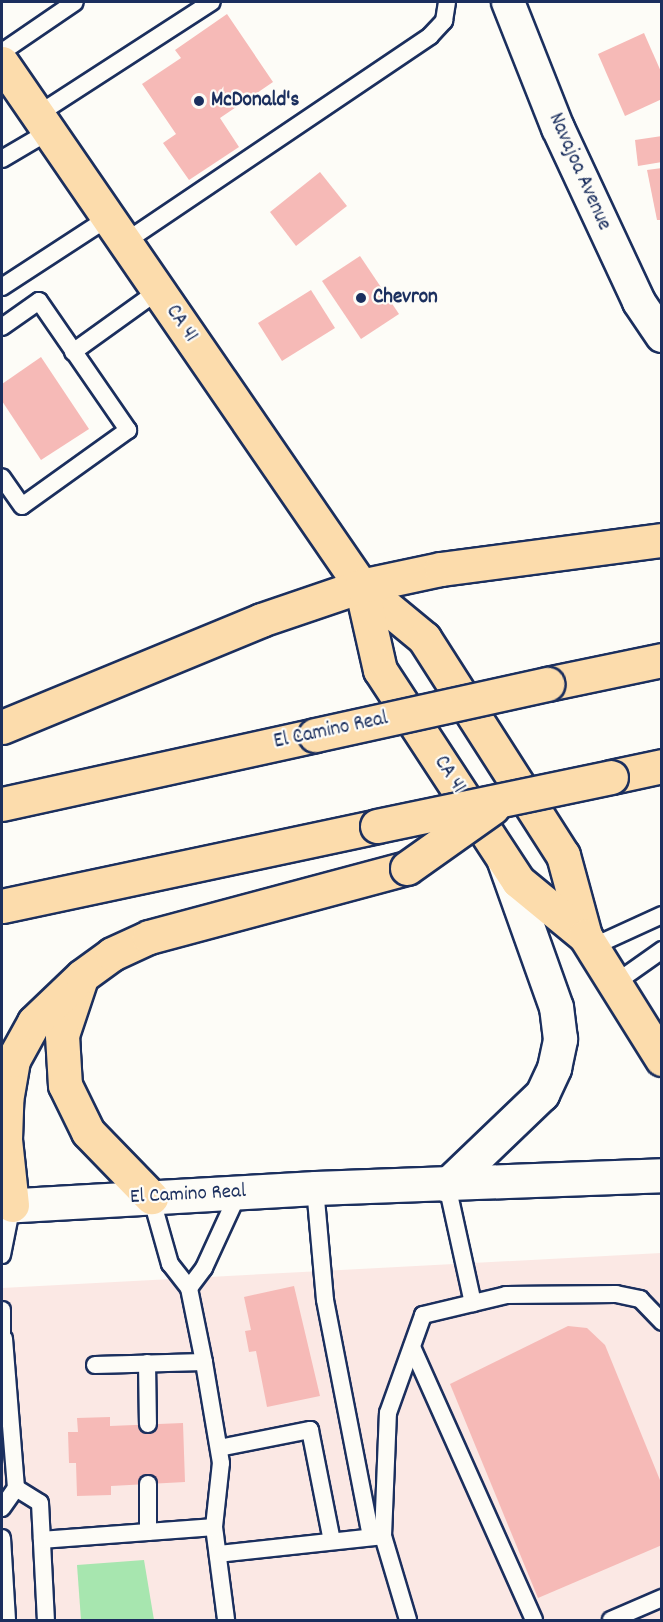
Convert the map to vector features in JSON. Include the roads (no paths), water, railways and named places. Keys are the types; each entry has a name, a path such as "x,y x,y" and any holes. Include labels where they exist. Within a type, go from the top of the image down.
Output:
{"main road":[{"name":"CA 41","path":"2,63 361,586 424,638 563,855 588,942 662,1059"},
{"path":"2,727 261,620 361,586 441,569 662,540"},
{"name":"CA 41","path":"361,586 380,670 518,880 588,942"},
{"name":"El Camino Real","path":"2,804 662,660"},
{"path":"2,906 662,766"},
{"path":"7,1206 5,1120 13,1060 34,1022 82,976 112,954 150,937 407,868 505,799"},
{"path":"447,1185 542,1094 554,1068 560,1039 556,1007 503,857"},
{"path":"82,976 62,1035 65,1085 88,1132 151,1197"},
{"name":"El Camino Real","path":"7,1206 315,1188 447,1185 662,1174"}],"street":[{"name":"Navajoa Avenue","path":"508,2 558,128 639,302 662,336"}],"lane":[{"path":"2,52 75,2"},
{"path":"2,159 43,124 212,2"},
{"path":"2,287 116,230 430,36 444,21 447,2"},
{"path":"73,351 158,291"},
{"path":"2,327 39,301 128,430 22,506 2,477"},
{"path":"588,942 662,915"},
{"path":"614,984 662,950"},
{"path":"447,1185 473,1303"},
{"path":"315,1188 325,1300 377,1537 408,1620"},
{"path":"189,1288 204,1268 239,1192"},
{"path":"151,1197 170,1264 189,1288 204,1362 221,1463 214,1527 226,1620"},
{"path":"2,1255 7,1206"},
{"path":"377,1537 388,1413 423,1315 506,1294 616,1294 640,1299 662,1322"},
{"path":"2,1310 16,1488 2,1509"},
{"path":"412,1347 534,1620"},
{"path":"95,1365 204,1362"},
{"path":"147,1363 148,1424"},
{"path":"219,1448 310,1430 332,1541"},
{"path":"148,1484 148,1532"},
{"path":"16,1488 40,1503 46,1620"},
{"path":"42,1540 214,1527"},
{"path":"218,1554 377,1537"},
{"path":"2,1538 7,1620"},
{"path":"611,1620 634,1616 662,1598"}],"place":[{"name":"McDonald's","path":"199,101"},
{"name":"Chevron","path":"361,298"}]}
